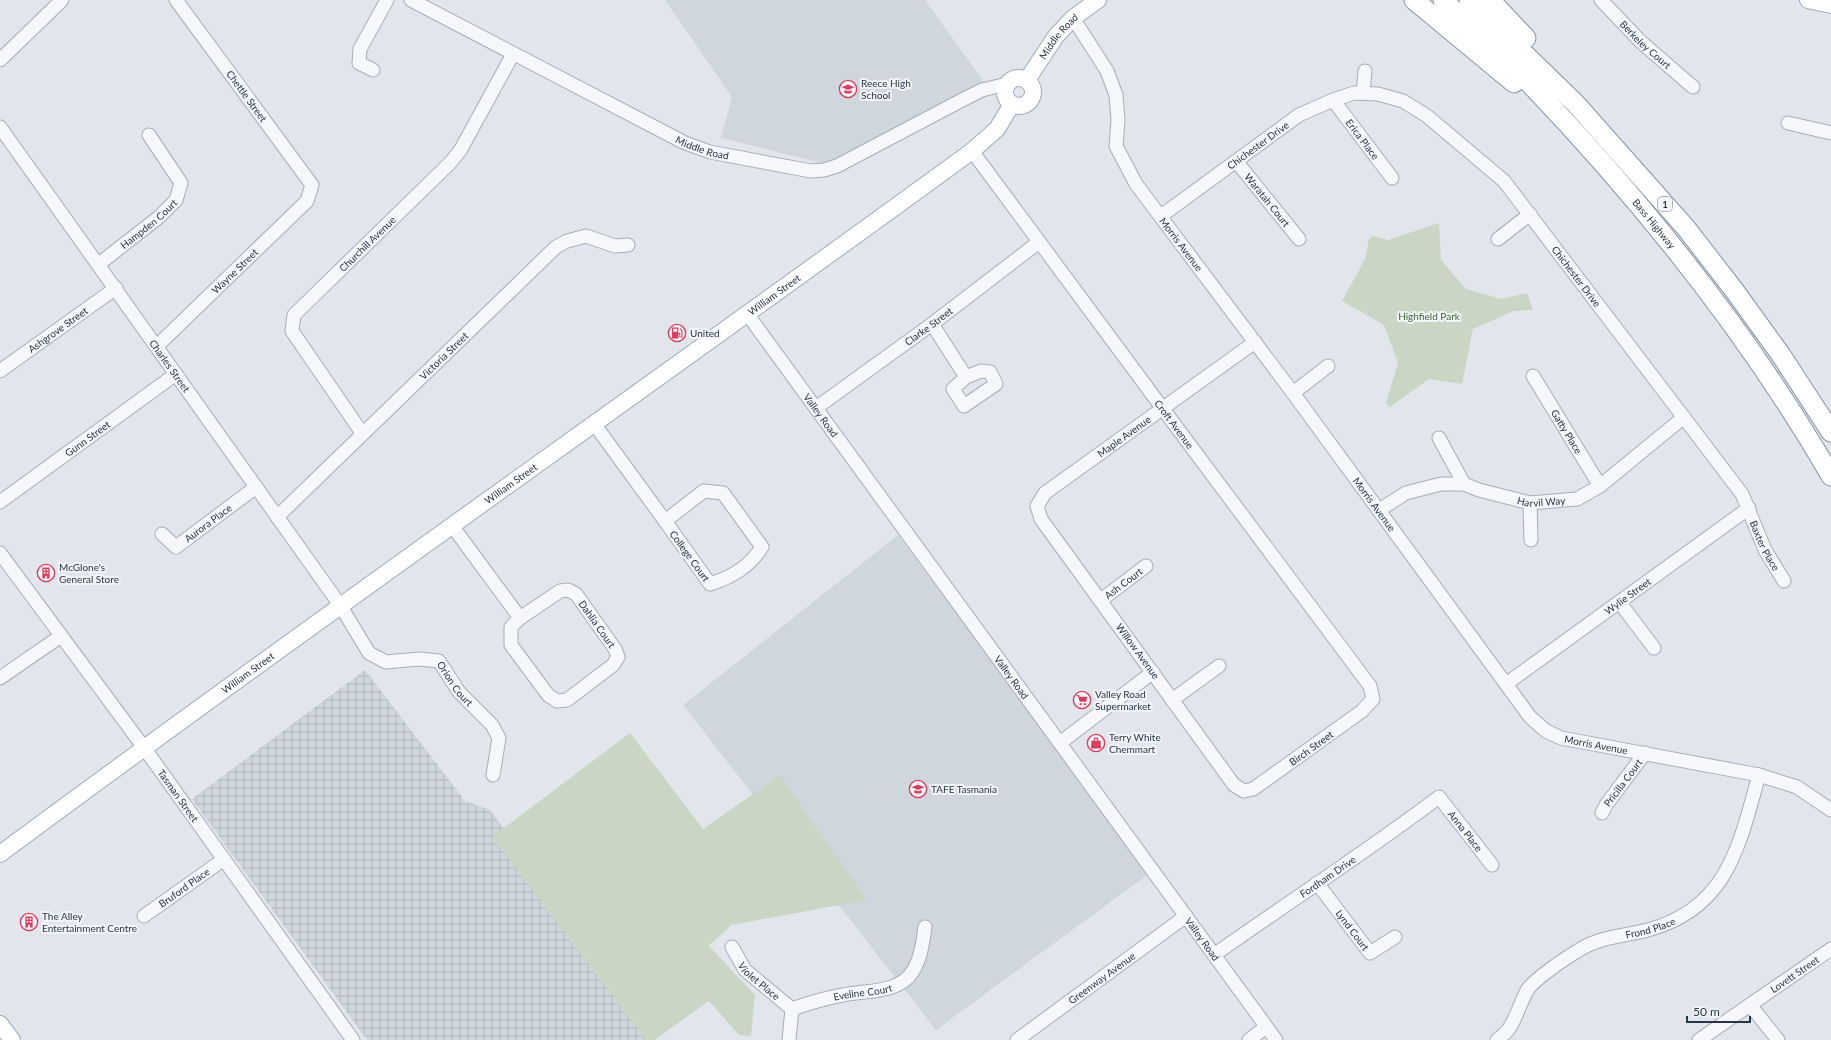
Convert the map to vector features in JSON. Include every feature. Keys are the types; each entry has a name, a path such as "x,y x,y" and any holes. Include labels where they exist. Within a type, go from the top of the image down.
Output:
{"highway":[{"path":"1414,0 1512,81 1614,174"},
{"name":"Bass Highway","path":"1443,0 1508,61 1614,174 1693,271 1751,350 1831,476"},
{"name":"Bass Highway","path":"1469,0 1576,104 1686,228 1734,290 1781,355 1831,432"},
{"path":"1490,0 1600,118 1686,228"}],"main road":[{"name":"Middle Road","path":"1027,80 1056,36 1073,18 1098,0"},
{"path":"1808,0 1831,5"},
{"path":"1014,78 1027,80 1032,88 1032,97 1021,106 1012,104 1007,100 1004,94 1006,84 1014,78"},
{"name":"William Street","path":"0,854 146,749 340,605 595,425 972,151 997,129 1012,104"},
{"path":"0,1024 12,1040"}],"street":[{"path":"0,60 62,0"},
{"name":"Chettle Street","path":"176,0 312,185 311,194"},
{"path":"373,70 359,63 360,49 387,0"},
{"name":"Middle Road","path":"411,0 685,144 710,152 811,170 824,170 837,166 982,90 1006,84"},
{"name":"Berkeley Court","path":"1601,0 1640,42 1693,87"},
{"name":"Morris Avenue","path":"1073,18 1107,71 1116,94 1118,120 1116,146 1136,184 1293,393 1530,717 1546,731 1561,738 1759,775 1797,787 1831,810"},
{"name":"Churchill Avenue","path":"362,433 292,331 294,315 451,162 461,149 513,54"},
{"path":"1364,93 1365,71"},
{"name":"Chichester Drive","path":"1160,216 1299,115 1333,100 1354,93 1378,94 1403,101 1427,116 1504,181 1742,494 1749,508"},
{"name":"Erica Place","path":"1333,100 1392,178"},
{"path":"1788,123 1831,133"},
{"name":"Charles Street","path":"0,127 99,264 340,605"},
{"name":"Hampden Court","path":"99,264 159,217 176,200 181,183 149,135"},
{"name":"Croft Avenue","path":"972,151 1370,686 1373,699"},
{"name":"Waratah Court","path":"1236,161 1299,239"},
{"name":"Wayne Street","path":"157,346 307,201 311,194"},
{"path":"1498,239 1530,214"},
{"name":"Victoria Street","path":"277,517 362,433 556,247 567,240 586,236 615,246 628,245"},
{"name":"Clarke Street","path":"816,408 932,324 1039,242"},
{"name":"Ashgrove Street","path":"0,371 116,288"},
{"name":"Valley Road","path":"748,315 1276,1040"},
{"path":"932,324 966,376"},
{"name":"Maple Avenue","path":"1037,506 1045,493 1255,342"},
{"path":"1293,393 1328,366"},
{"name":"Gunn Street","path":"0,502 176,374"},
{"name":"Gatty Place","path":"1533,376 1600,486"},
{"name":"Harvil Way","path":"1379,510 1406,493 1442,484 1464,484 1479,490 1530,503 1577,499 1600,486 1684,417"},
{"name":"College Court","path":"595,425 710,584 727,578 754,560 762,547 723,493 704,491 665,521"},
{"path":"1439,438 1464,484"},
{"name":"Aurora Place","path":"162,534 176,548 256,487"},
{"path":"1530,503 1531,540"},
{"name":"Willow Avenue","path":"1037,506 1041,519 1172,700 1234,785 1244,791"},
{"name":"Baxter Place","path":"1749,508 1764,550 1784,581"},
{"name":"Wylie Street","path":"1506,684 1620,603 1749,508"},
{"path":"452,527 520,618"},
{"name":"Tasman Street","path":"0,554 146,749 353,1040"},
{"name":"Ash Court","path":"1101,600 1146,566"},
{"name":"Dahlia Court","path":"568,590 576,594 615,649 618,657 613,665 567,700 557,702 548,695 511,645 511,627 520,618 560,591 568,590"},
{"path":"1620,603 1654,648"},
{"name":"Orion Court","path":"340,605 369,654 386,662 419,659 439,661 459,692 492,726 499,738 493,775"},
{"path":"0,678 61,636"},
{"path":"1172,700 1219,666"},
{"path":"1060,743 1152,672"},
{"name":"Birch Street","path":"1244,791 1253,789 1269,778 1362,711 1373,699"},
{"name":"Pricilla Court","path":"1602,813 1606,805 1645,753"},
{"name":"Frond Place","path":"1497,1040 1508,1030 1529,987 1578,950 1613,936 1647,930 1678,919 1701,903 1722,880 1733,859 1742,836 1759,775"},
{"name":"Anna Place","path":"1440,797 1492,865"},
{"name":"Fordham Drive","path":"1214,955 1316,883 1395,831 1440,797"},
{"name":"Bruford Place","path":"144,916 224,859"},
{"name":"Lynd Court","path":"1316,883 1370,953 1395,937"},
{"name":"Greenway Avenue","path":"1018,1040 1186,916"},
{"name":"Eveline Court","path":"792,1009 843,994 885,989 904,981 913,971 920,958 925,926"},
{"name":"Violet Place","path":"732,947 745,970 792,1009"},
{"name":"Lovett Street","path":"1700,1040 1831,949"},
{"path":"1750,1005 1778,1040"},
{"path":"789,1040 792,1009"},
{"path":"1249,1040 1266,1026"}],"shaded area":[{"name":"Reece High School","path":"665,0 925,0 984,82 825,164 721,138 732,97"},
{"name":"TAFE Tasmania","path":"898,535 1150,873 936,1030 683,705"},
{"path":"365,670 465,801 490,810 573,925 646,1040 367,1040 192,799"}],"green space":[{"name":"Highfield Park","path":"1439,223 1441,260 1466,289 1501,299 1527,293 1533,310 1514,311 1473,329 1462,384 1429,379 1390,407 1386,403 1398,363 1384,325 1342,301 1365,259 1369,239 1373,236 1388,240"},
{"path":"630,733 703,829 780,775 867,900 731,925 709,946 755,995 751,1036 739,1035 709,1001 654,1040 646,1040 492,837"}],"place":[{"name":"Reece High School","path":"848,89"},
{"name":"United","path":"677,333"},
{"name":"McGlone's General Store","path":"46,573"},
{"name":"Valley Road Supermarket","path":"1082,700"},
{"name":"Terry White Chemmart","path":"1096,743"},
{"name":"TAFE Tasmania","path":"918,789"},
{"name":"The Alley Entertainment Centre","path":"29,922"}]}
